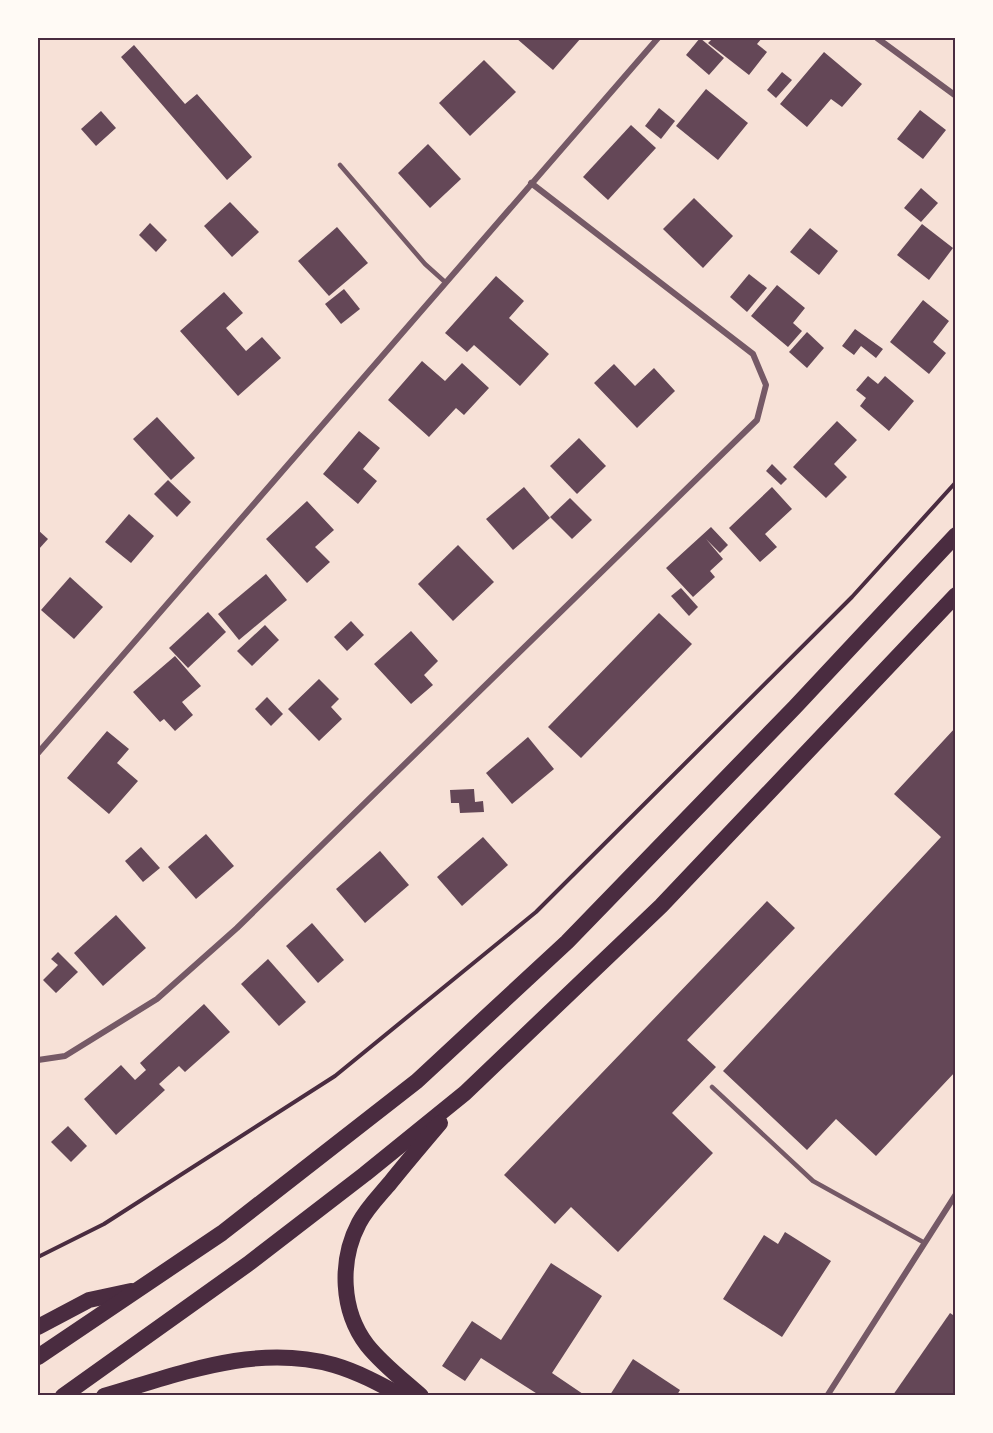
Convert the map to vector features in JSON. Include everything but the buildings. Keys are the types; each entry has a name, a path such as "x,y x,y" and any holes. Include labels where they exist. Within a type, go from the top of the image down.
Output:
{"highway":[{"path":"38,1357 231,1226 340,1143 425,1073 567,942 795,707 956,536"},
{"path":"63,1395 248,1264 465,1093 662,906 956,596"},
{"path":"421,1395 377,1357 357,1329 346,1296 347,1258 351,1240 369,1207 465,1093"},
{"path":"38,1327 90,1300 141,1289"},
{"path":"104,1395 207,1366 259,1357 294,1358 334,1365 402,1395"}],"street":[{"path":"38,753 658,38"},
{"path":"878,38 956,96"},
{"path":"38,1060 65,1056 157,999 237,928 757,420 766,385 753,354 531,183"},
{"path":"826,1395 956,1194"}],"lane":[{"path":"340,165 425,264 445,282"},
{"path":"712,1087 813,1181 923,1242"}],"path":[{"path":"38,1257 104,1224 336,1076 536,912 852,597 956,482"}]}
